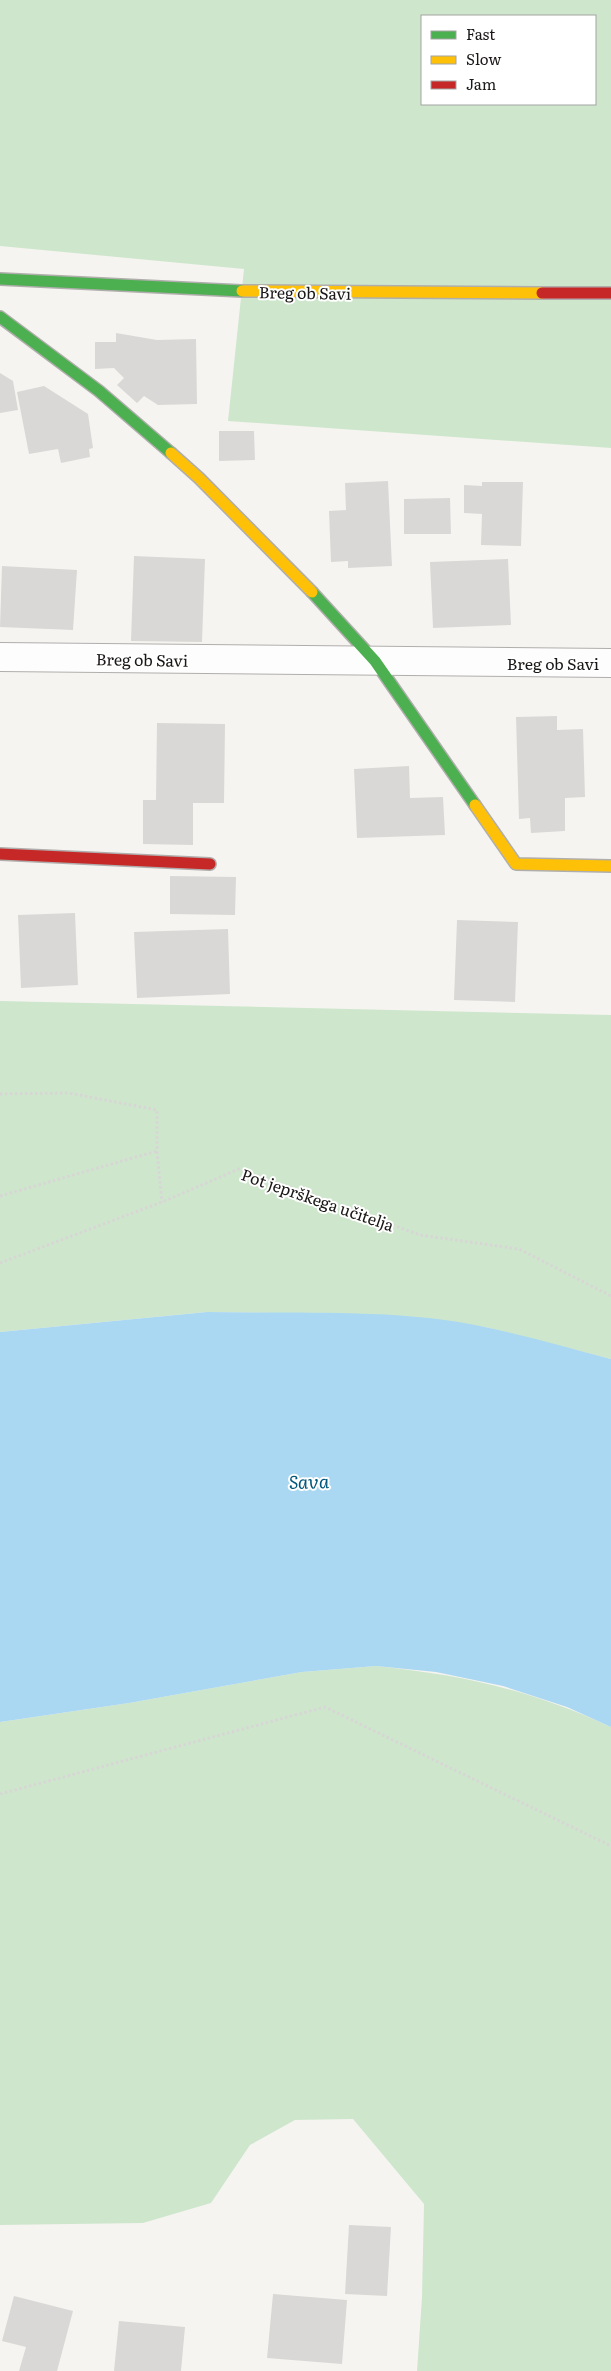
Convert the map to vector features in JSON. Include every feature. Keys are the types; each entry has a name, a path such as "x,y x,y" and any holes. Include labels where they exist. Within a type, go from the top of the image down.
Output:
{"street":[{"name":"Breg ob Savi","path":"0,279 272,292 611,293"},
{"path":"0,317 99,391 198,478 290,566 375,661 516,864 611,866"},
{"name":"Breg ob Savi","path":"0,658 611,663"},
{"path":"0,854 210,864"}],"path":[{"path":"0,1094 69,1093 157,1110 157,1151 162,1202"},
{"path":"0,1196 157,1151"},
{"name":"Pot jeprškega učitelja","path":"0,1263 162,1202 239,1169 420,1235 519,1249 611,1296"},
{"path":"0,1794 325,1707 611,1846"}],"green space":[{"path":"0,0 611,0 611,448 228,421 244,269 0,246"},
{"path":"0,1001 611,1015 611,1359 485,1327 346,1314 207,1312 0,1332"},
{"path":"376,1666 438,1674 496,1686 553,1703 611,1727 611,2371 417,2371 422,2297 424,2204 353,2119 295,2120 250,2145 211,2203 143,2223 0,2225 0,1722 129,1703 302,1672"}],"water":[{"name":"Sava","path":"207,1312 347,1313 417,1317 485,1327 611,1359 611,1727 567,1707 503,1686 436,1672 376,1666 302,1672 129,1703 0,1722 0,1332"}],"building":[{"path":"116,333 157,340 196,339 197,404 158,405 144,396 137,403 117,385 124,378 114,368 95,369 95,342 116,342"},
{"path":"0,373 13,381 18,410 0,413"},
{"path":"44,386 88,414 93,448 89,449 90,457 61,463 58,449 29,454 17,392"},
{"path":"219,431 254,431 255,460 219,461"},
{"path":"388,481 392,566 348,568 348,561 331,562 329,511 346,510 345,483"},
{"path":"482,482 523,482 521,546 481,545 482,514 464,513 464,485 482,486"},
{"path":"450,498 451,534 404,534 404,499"},
{"path":"134,556 205,559 202,642 131,641"},
{"path":"508,559 511,625 433,628 430,562"},
{"path":"2,566 77,570 73,630 0,627"},
{"path":"557,716 557,730 583,729 585,797 565,798 565,831 531,833 530,818 519,819 516,717"},
{"path":"157,723 225,724 224,803 193,803 193,845 143,844 143,800 156,800"},
{"path":"409,766 410,798 443,797 445,835 357,838 354,769"},
{"path":"170,876 236,877 235,915 170,914"},
{"path":"75,913 78,985 21,988 18,915"},
{"path":"457,920 518,922 515,1002 454,1000"},
{"path":"228,929 230,994 137,998 134,932"},
{"path":"349,2225 391,2227 387,2296 345,2294"},
{"path":"273,2294 347,2300 342,2364 267,2358"},
{"path":"14,2296 73,2311 57,2371 19,2371 26,2347 2,2341"},
{"path":"119,2321 185,2327 181,2371 114,2371"}],"traffic: fast":[{"path":"0,279 242,291"},
{"path":"0,317 99,391 171,453"},
{"path":"312,592 375,661 475,805"}],"traffic: slow":[{"path":"242,291 542,293"},
{"path":"171,453 199,478 312,592"},
{"path":"475,805 516,864 611,866"}],"traffic: jam":[{"path":"542,293 611,293"},
{"path":"0,854 210,864"}]}
